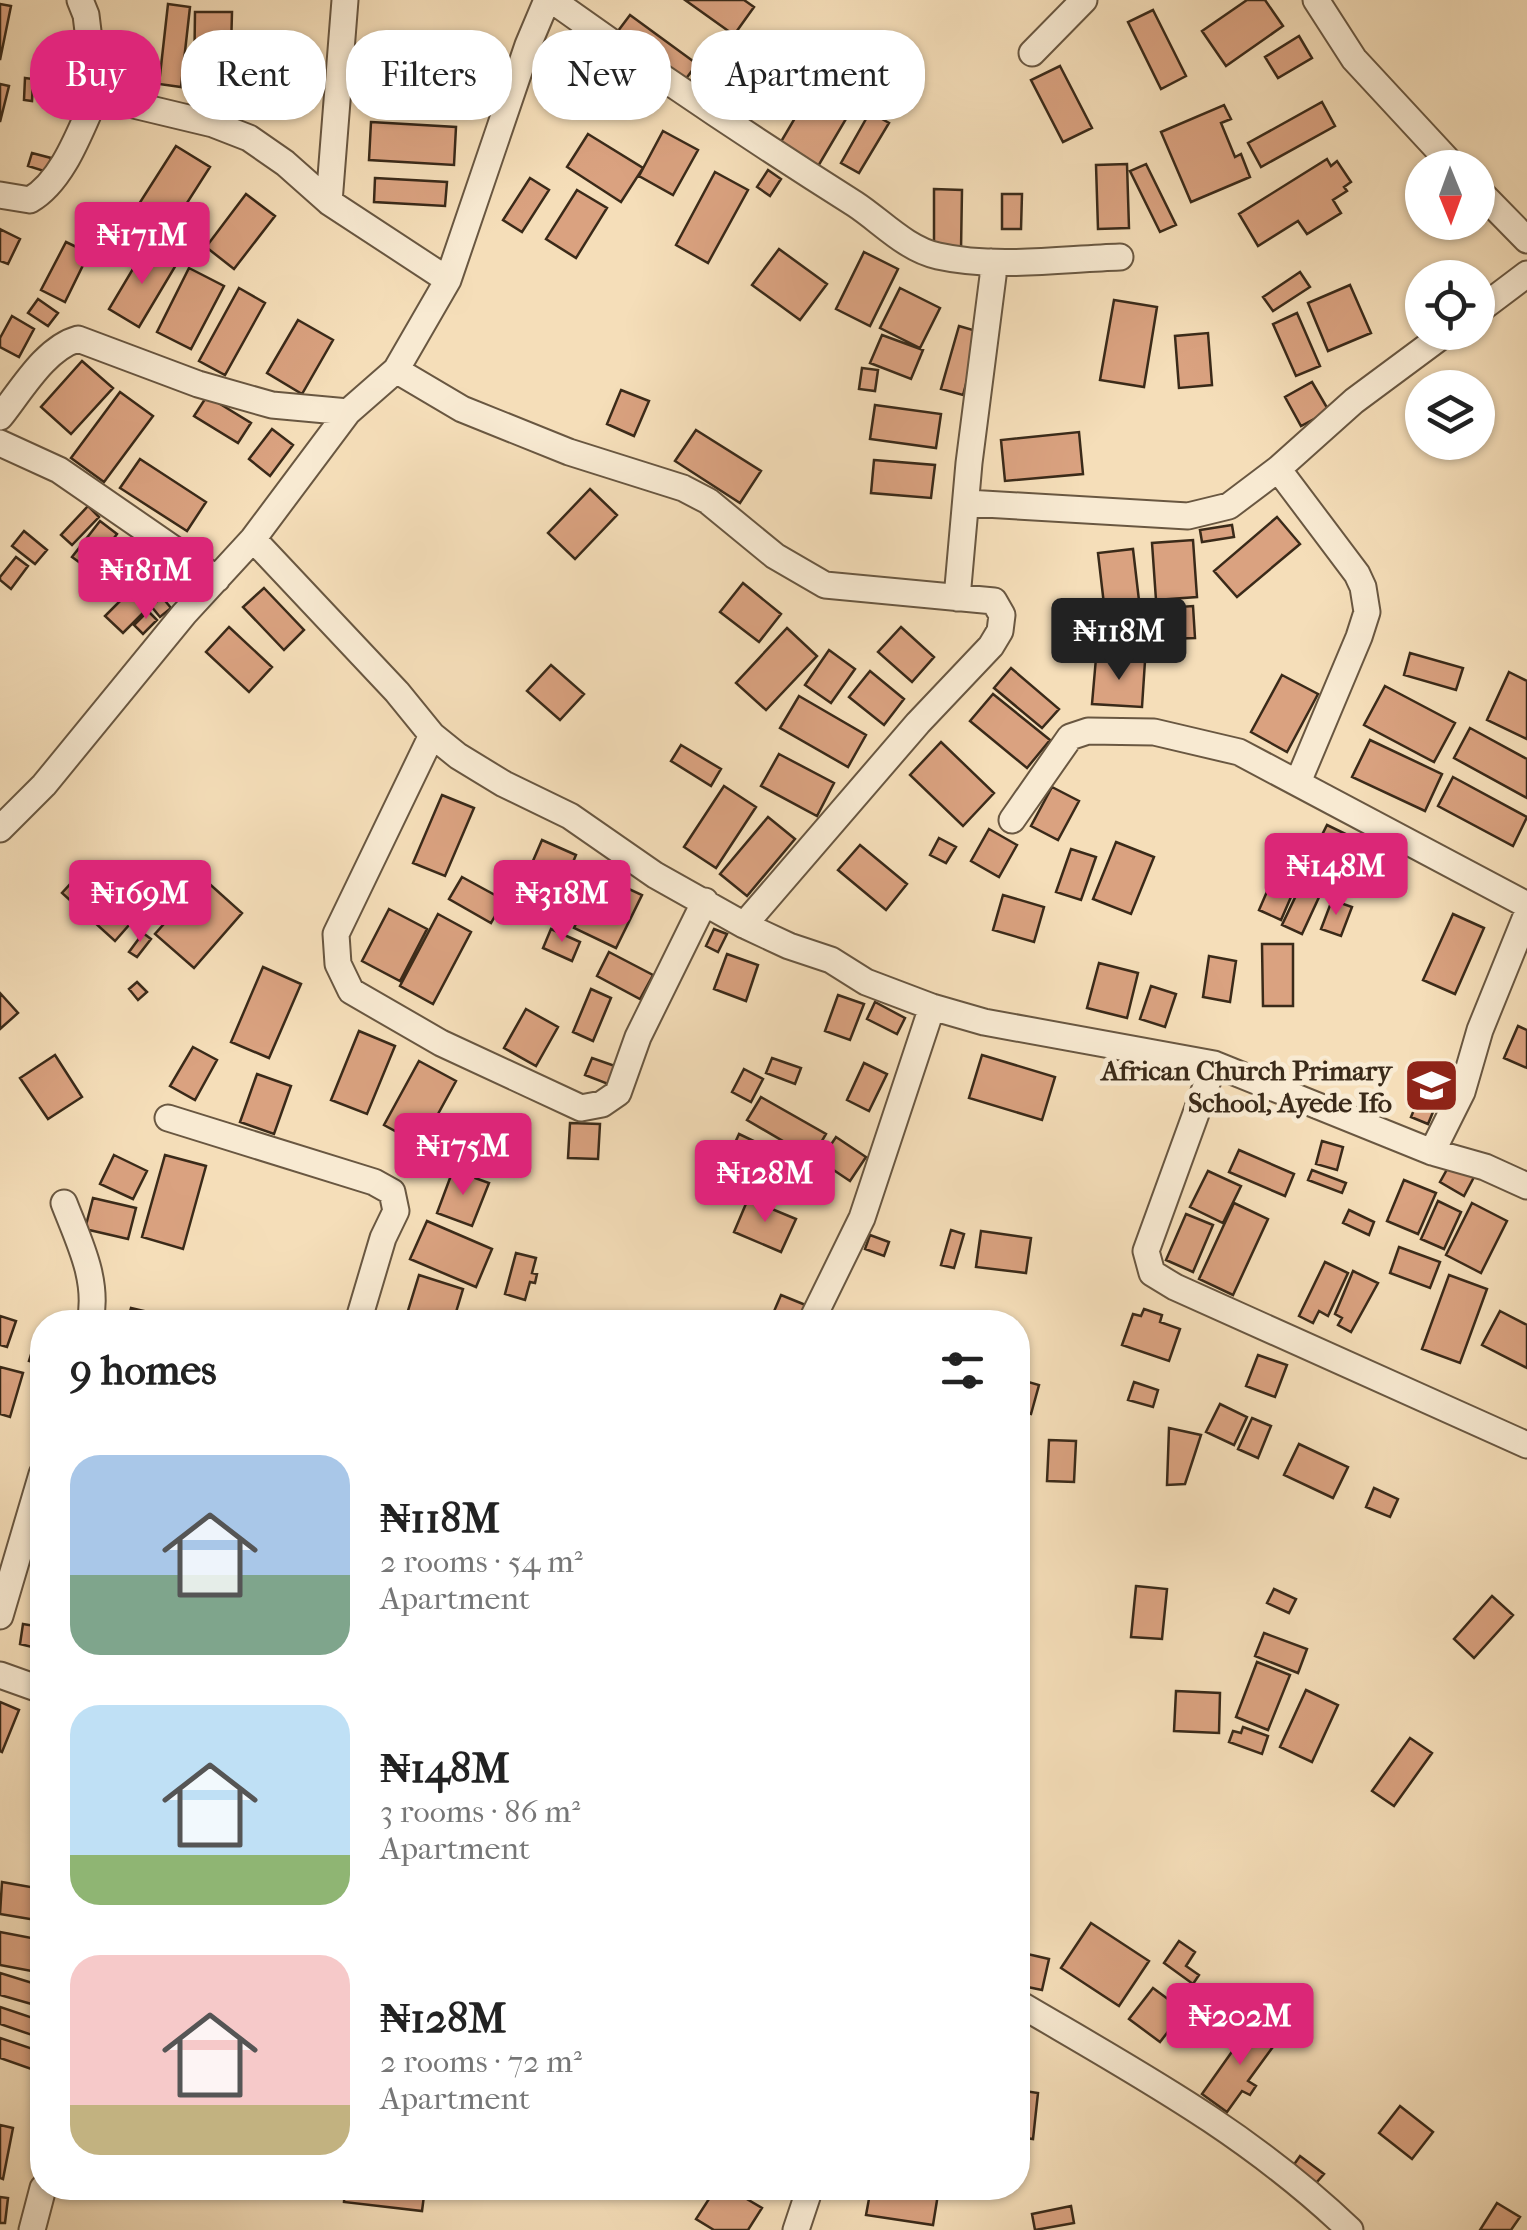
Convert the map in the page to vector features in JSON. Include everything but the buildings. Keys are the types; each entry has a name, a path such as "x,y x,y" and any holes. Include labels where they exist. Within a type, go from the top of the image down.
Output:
{"street":[{"path":"80,0 88,30"},
{"path":"329,202 345,0"},
{"path":"0,829 44,785 184,614 252,539 348,412 396,370 448,280 528,46 550,0 692,101 865,211 915,248 934,256 992,262 1120,257"},
{"path":"1032,53 1084,0"},
{"path":"1316,0 1354,59 1437,150"},
{"path":"161,112 213,124 248,138 329,202 448,280"},
{"path":"0,195 30,200 42,194 84,120"},
{"path":"1495,207 1527,240"},
{"path":"957,598 992,262"},
{"path":"1495,298 1527,274"},
{"path":"0,416 49,356 66,342 78,339 198,384 272,405 348,412"},
{"path":"967,504 1188,516 1229,506 1278,470 1354,401 1423,350"},
{"path":"396,370 462,409 570,452 683,488 708,502 775,556 825,585 994,601 1002,615 1000,631 991,646 930,710 744,925"},
{"path":"0,443 59,470 216,579"},
{"path":"1278,470 1357,574 1366,612 1298,782"},
{"path":"252,539 397,692 432,735 504,784 570,816 655,875 744,925 831,960 866,982 932,1007 984,1022 1214,1064 1527,1186"},
{"path":"1012,820 1070,738 1088,731 1154,732 1240,752 1527,906"},
{"path":"432,735 336,934 338,964 351,991 405,1024 581,1108 602,1104 618,1093 638,1038 706,901"},
{"path":"1432,1152 1462,1092 1480,1030 1527,914"},
{"path":"817,1310 862,1218 932,1007"},
{"path":"1214,1064 1146,1251 1152,1273 1175,1287 1527,1445"},
{"path":"168,1118 374,1182 392,1192 396,1211 362,1310"},
{"path":"64,1203 88,1264 95,1300 93,1310"},
{"path":"0,1616 30,1515"},
{"path":"0,1675 30,1686"},
{"path":"1030,2010 1178,2096 1247,2142 1350,2230"},
{"path":"32,2230 40,2200"},
{"path":"796,2230 806,2200"}],"place":[{"name":"African Church Primary School, Ayede Ifo","path":"1431,1086"}]}
